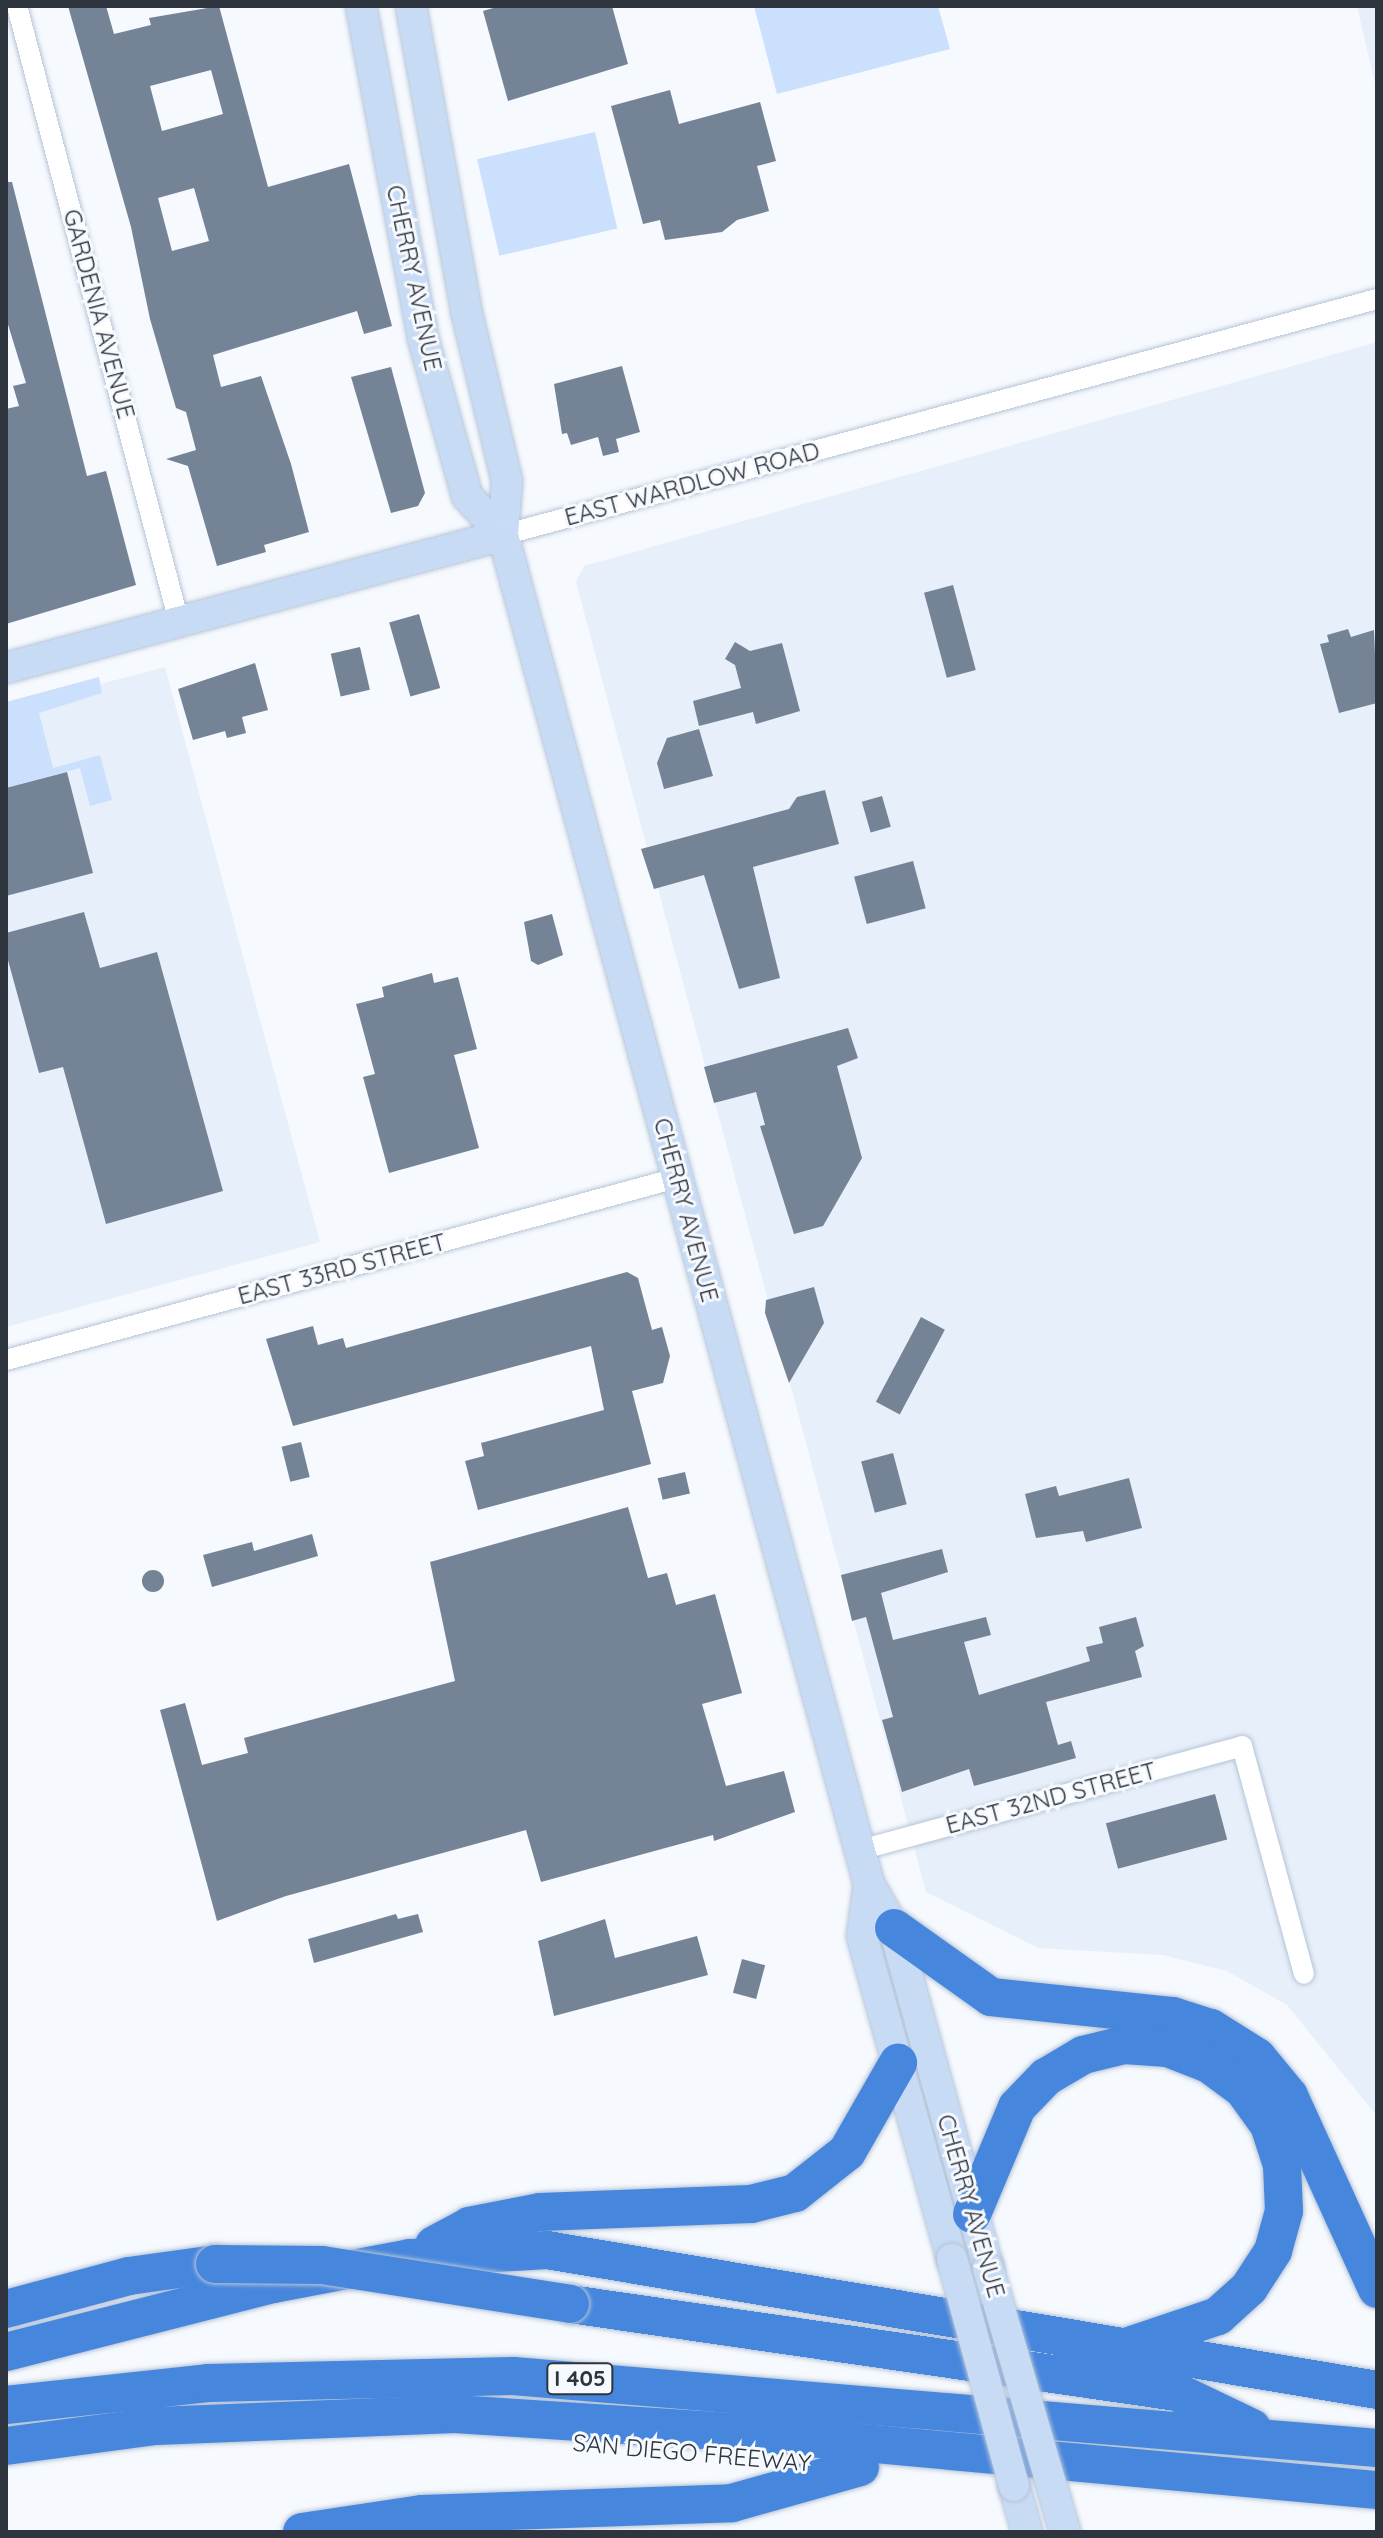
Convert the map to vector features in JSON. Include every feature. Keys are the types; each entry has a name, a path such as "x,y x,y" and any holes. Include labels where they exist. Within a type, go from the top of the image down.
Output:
{"highway":[{"path":"894,1928 991,1997 1173,2016 1211,2028 1257,2057 1289,2096 1377,2289"},
{"path":"972,2214 1017,2107 1046,2077 1083,2055 1124,2045 1168,2048 1209,2064 1243,2089 1269,2125 1282,2165 1284,2211 1273,2251 1249,2288 1218,2316 1115,2350"},
{"path":"410,2258 469,2226 540,2212 751,2204 795,2193 847,2152 898,2063"},
{"path":"6,2352 273,2284 410,2258 505,2249 578,2254 1115,2350 1377,2390"},
{"path":"6,2309 129,2276 215,2264 322,2265 1177,2392 1275,2438"},
{"name":"I 405","path":"6,2405 293,2378 513,2376 1377,2448"},
{"path":"6,2446 186,2423 455,2414 766,2434 1377,2490"},
{"path":"1153,2428 1206,2462 1377,2475"},
{"name":"SAN DIEGO FREEWAY","path":"6,2469 213,2446 383,2438 581,2444 1377,2512"},
{"path":"302,2532 371,2518 732,2503 860,2467"}],"main road":[{"name":"CHERRY AVENUE","path":"361,6 423,338 467,496 503,535"},
{"name":"CHERRY AVENUE","path":"411,6 466,310 507,481 503,535 869,1884 894,1928 972,2214 1065,2532"},
{"name":"EAST WARDLOW ROAD","path":"6,668 503,535"},
{"name":"CHERRY AVENUE","path":"869,1884 862,1936 1027,2532"}],"street":[{"name":"GARDENIA AVENUE","path":"17,6 179,622"},
{"name":"EAST WARDLOW ROAD","path":"503,535 1377,299"},
{"name":"EAST 33RD STREET","path":"6,1360 677,1178"},
{"name":"EAST 32ND STREET","path":"860,1850 1242,1746 1304,1974"}],"shaded area":[{"path":"754,6 938,6 950,49 777,94"},
{"path":"1357,6 1377,6 1377,93"},
{"path":"595,132 617,228 499,256 477,159"},
{"path":"1377,342 1377,2116 1287,2005 1227,1971 1163,1955 1038,1948 926,1892 576,582 584,566"},
{"path":"165,667 320,1242 6,1327 6,709"},
{"path":"99,677 102,693 39,713 53,768 100,755 112,800 90,806 80,768 6,788 6,702"}],"building":[{"path":"68,6 106,6 114,34 151,25 149,18 219,6 268,187 349,164 392,326 364,334 357,311 213,355 221,387 261,376 291,464 309,532 264,545 266,552 217,566 188,466 166,459 196,450 186,412 176,408 150,319 131,227","holes":["211,70 223,114 162,131 150,86","194,188 209,241 172,251 158,198"]},
{"path":"500,6 612,6 628,64 508,101 483,11"},
{"path":"670,90 679,124 760,102 776,161 757,166 769,211 737,220 722,232 665,240 660,220 643,224 611,106"},
{"path":"6,182 12,182 87,476 106,471 136,585 6,624 6,409 19,406 13,386 26,383 6,318"},
{"path":"622,366 640,432 616,439 619,452 603,456 598,437 571,445 567,433 562,434 554,384"},
{"path":"391,367 425,493 418,506 391,513 351,377"},
{"path":"953,585 976,670 947,678 924,593"},
{"path":"419,614 440,688 410,697 389,623"},
{"path":"1348,629 1351,637 1374,630 1377,703 1339,713 1320,644 1329,642 1327,635"},
{"path":"735,642 750,651 782,643 800,711 756,724 753,712 699,726 693,701 741,688 735,665 725,659"},
{"path":"360,647 370,690 341,697 331,654"},
{"path":"255,663 268,710 242,717 246,733 227,738 225,731 193,740 178,689"},
{"path":"699,729 713,776 664,789 657,763 667,738"},
{"path":"67,772 93,873 6,896 6,788"},
{"path":"825,790 839,844 753,867 780,978 739,989 704,875 654,889 641,849 789,809 797,797"},
{"path":"882,796 891,827 871,833 862,802"},
{"path":"913,861 926,908 867,924 854,877"},
{"path":"84,912 100,968 157,952 223,1191 106,1224 63,1067 39,1073 6,953 6,933"},
{"path":"552,914 563,955 538,965 531,961 524,922"},
{"path":"432,973 434,983 458,977 477,1049 454,1055 479,1148 389,1173 363,1077 375,1074 356,1004 384,997 382,987"},
{"path":"848,1028 858,1058 837,1066 862,1158 823,1226 794,1234 760,1126 765,1125 756,1092 714,1103 704,1067"},
{"path":"627,1272 638,1278 652,1330 662,1327 670,1356 663,1383 632,1391 651,1464 478,1510 465,1461 484,1456 481,1443 604,1410 591,1346 293,1426 266,1339 313,1326 318,1345 343,1338 346,1348"},
{"path":"814,1287 824,1323 789,1383 765,1313 766,1300"},
{"path":"921,1317 945,1330 900,1414 876,1402"},
{"path":"301,1442 310,1477 290,1482 282,1447"},
{"path":"893,1453 907,1504 875,1513 861,1462"},
{"path":"685,1472 690,1493 663,1500 658,1478"},
{"path":"1129,1478 1142,1528 1086,1542 1083,1531 1036,1538 1025,1494 1056,1486 1059,1496"},
{"path":"628,1507 648,1578 667,1573 676,1605 715,1594 742,1693 702,1704 726,1786 784,1771 795,1812 714,1841 713,1835 541,1882 526,1830 286,1896 217,1921 160,1710 185,1703 202,1765 248,1753 244,1738 455,1681 430,1562"},
{"path":"312,1534 318,1556 212,1587 203,1555 252,1542 254,1551"},
{"path":"942,1549 948,1572 881,1593 893,1640 986,1617 991,1635 964,1642 979,1695 1090,1661 1086,1647 1103,1643 1099,1627 1136,1617 1144,1646 1135,1651 1142,1677 1046,1702 1058,1745 1071,1741 1076,1758 974,1786 969,1769 902,1792 882,1720 893,1717 866,1617 852,1621 841,1575"},
{"path":"153,1570 161,1573 164,1581 161,1589 153,1592 145,1589 142,1581 145,1573"},
{"path":"1215,1794 1227,1839 1118,1869 1106,1823"},
{"path":"396,1914 398,1919 418,1914 423,1932 314,1963 308,1939"},
{"path":"605,1919 615,1958 697,1936 708,1975 554,2016 538,1941"},
{"path":"742,1959 765,1965 756,1999 733,1993"}]}
